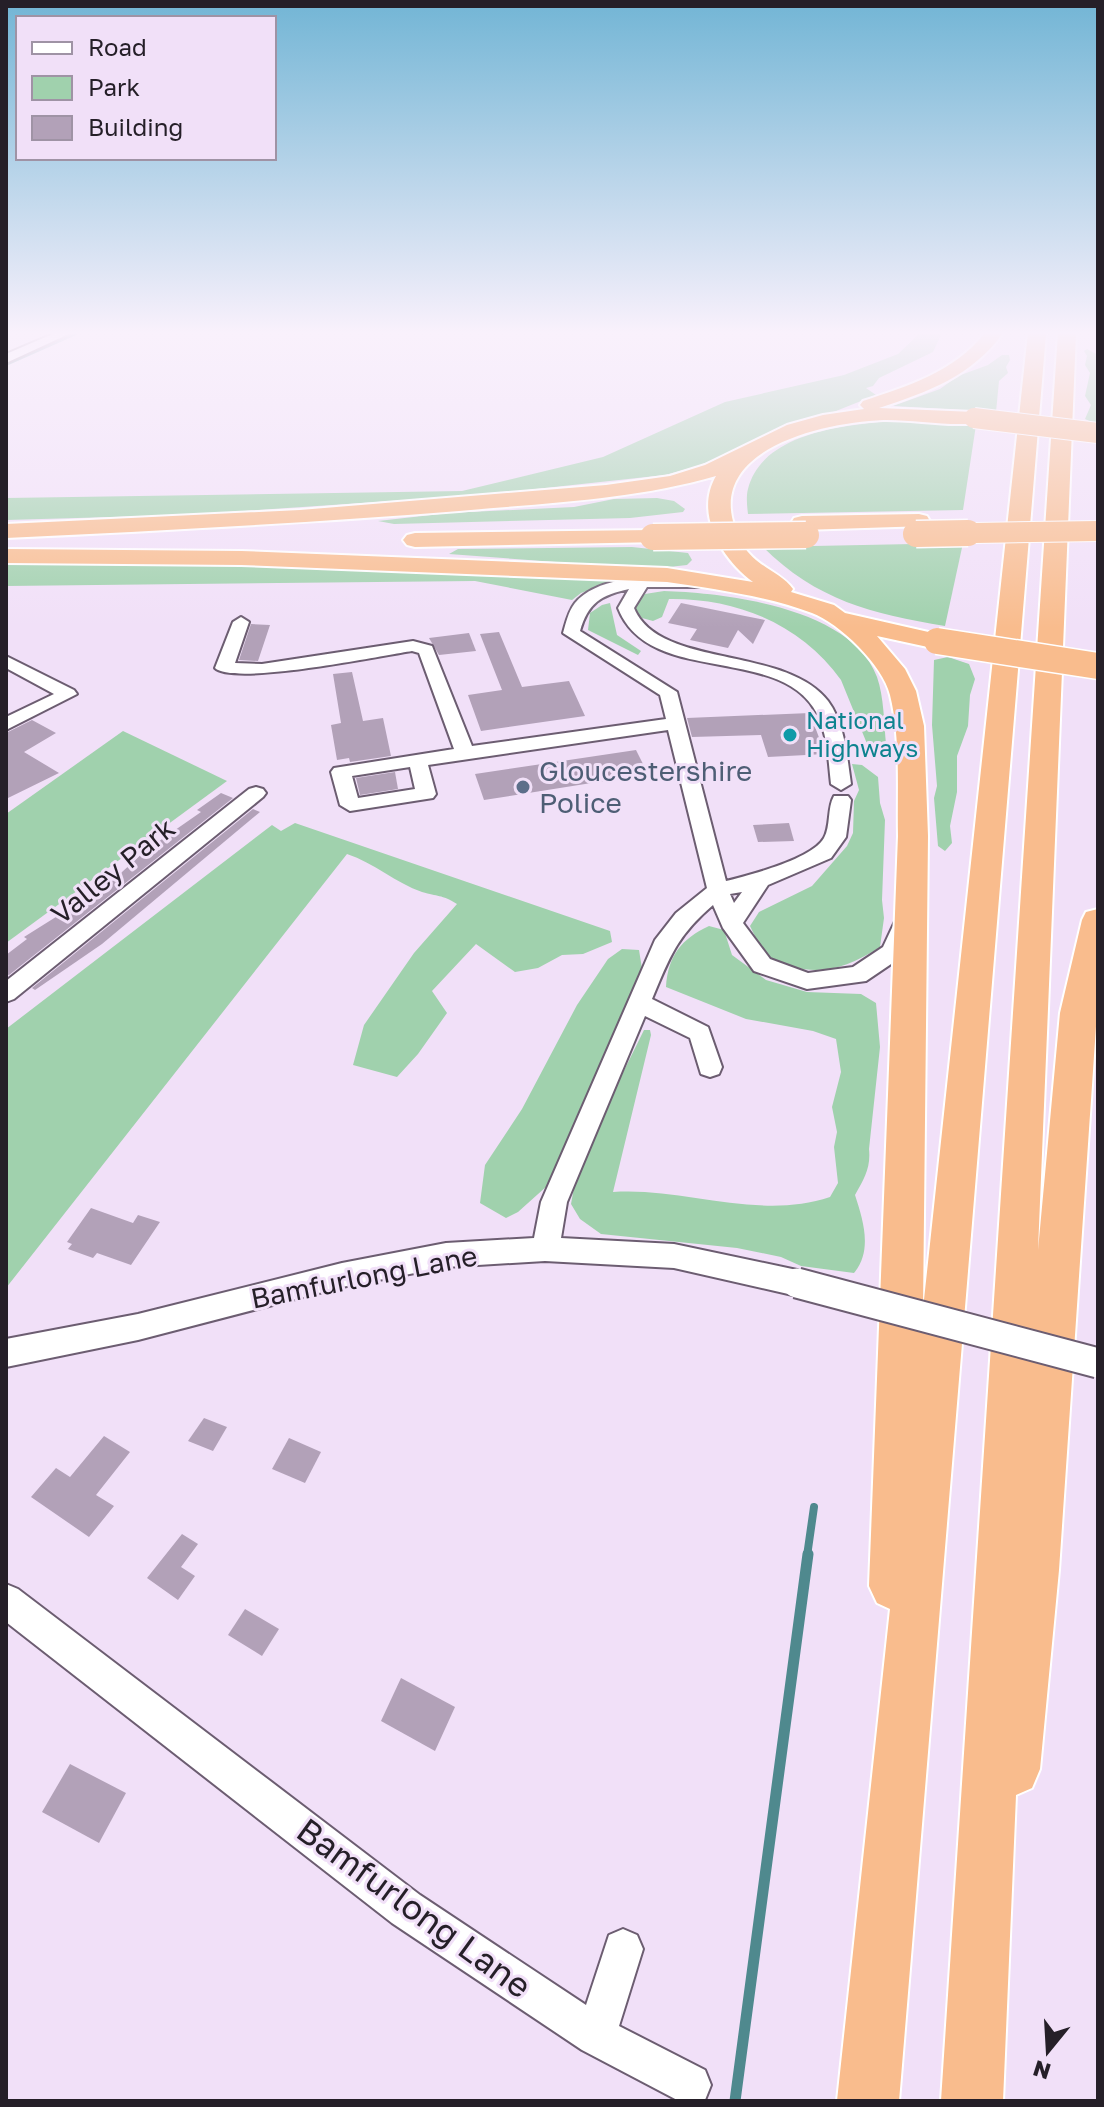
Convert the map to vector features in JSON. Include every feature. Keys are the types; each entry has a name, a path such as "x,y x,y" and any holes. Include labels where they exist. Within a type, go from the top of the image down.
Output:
{"highway":[{"path":"6,532 300,517 606,492 672,482 713,470 755,448 799,431"},
{"path":"868,2101 1028,431"},
{"path":"975,2101 1062,431"},
{"path":"755,448 733,467 719,488 718,513 731,549 751,570 820,608 871,643 892,669 903,691 910,726 911,906 900,1413 882,1951"},
{"path":"917,528 1098,518"},
{"path":"6,546 652,531 917,528 1098,531"},
{"path":"6,532 652,531"},
{"path":"6,556 241,558 478,565 667,575 731,584 820,608 877,628 937,641 1098,666"},
{"path":"975,2101 1034,1570 1077,1013 1098,920"}],"street":[{"path":"731,584 678,581 608,590 584,603 571,633 586,645 668,692 718,890 731,923 762,965 807,981 858,975 892,952 911,906"},
{"path":"545,1249 554,1202 666,940 684,918 718,890 761,880 824,853 836,837 841,792 839,753 824,708 807,689 786,677 750,665 692,654 646,634 630,620 626,608 640,585"},
{"path":"241,622 224,668 262,669 413,646 426,650 465,753"},
{"path":"6,661 68,694 6,724"},
{"path":"418,761 643,726 677,724"},
{"name":"Valley Park","path":"6,993 256,793"},
{"path":"731,923 761,880"},
{"path":"639,1003 700,1033 710,1067"},
{"name":"Bamfurlong Lane","path":"6,1353 138,1327 342,1275 446,1255 545,1249 674,1256 797,1283 1098,1363"},
{"name":"Bamfurlong Lane","path":"6,1601 406,1909 596,2036 690,2085"},
{"path":"596,2036 623,1949"}],"green space":[{"path":"660,431 773,431 698,466 665,475 480,495 184,515 6,520 6,498 462,491 603,457"},
{"path":"975,431 963,510 748,514 747,492 758,468 774,452 796,440 821,432"},
{"path":"657,498 674,501 685,509 683,512 630,518 394,524 378,521 449,513 574,507 614,499"},
{"path":"963,543 945,626 893,616 846,602 804,580 763,547"},
{"path":"632,547 688,553 692,560 687,565 651,569 449,554 458,549"},
{"path":"6,560 137,561 617,580 581,593 572,600 475,581 6,586"},
{"path":"664,591 720,596 785,609 815,620 842,635 863,654 877,677 886,744 872,756 841,680 825,660 787,629 742,609 719,603 669,599 662,617 653,621 642,618 633,607 645,594"},
{"path":"610,603 617,635 641,651 638,655 588,630 590,613"},
{"path":"948,657 969,664 975,679 970,695 968,726 957,756 957,792 950,826 952,843 945,851 938,846 932,725 934,660"},
{"path":"123,731 227,781 6,943 6,814"},
{"path":"852,764 862,765 878,777 885,820 884,918 880,947 851,963 824,970 796,968 765,957 750,926 759,912 812,886 847,846 853,833 854,801 859,790"},
{"path":"295,823 610,931 612,942 583,954 562,955 538,968 515,972 476,944 432,991 447,1013 397,1077 353,1065 364,1025 414,953 457,904 412,888 347,854 6,1288 6,1029 272,825 281,831"},
{"path":"709,926 724,930 732,955 766,980 807,992 861,994 876,1003 880,1047 869,1162 855,1195 865,1245 854,1273 801,1266 781,1257 737,1248 601,1234 580,1219 571,1204 575,1182 602,1115 644,1030 650,1030 651,1035 613,1192 667,1194 776,1206 830,1197 838,1183 834,1147 837,1132 832,1107 841,1072 836,1039 813,1031 746,1019 666,987 670,966 678,950"},
{"path":"622,949 639,950 644,981 547,1186 518,1212 506,1218 480,1203 485,1165 522,1109 577,1005 608,959"}],"building":[{"path":"681,603 765,620 753,644 738,630 728,648 690,640 697,629 668,623"},
{"path":"251,624 270,625 258,661 239,660"},
{"path":"499,632 522,687 569,681 585,716 481,731 468,695 502,690 480,634"},
{"path":"469,633 476,651 439,655 429,638"},
{"path":"352,672 363,721 383,718 391,756 350,762 349,758 337,760 331,725 341,723 333,674"},
{"name":"National Highways","path":"810,713 825,754 768,757 761,735 692,737 687,718"},
{"path":"32,720 56,733 24,752 59,773 6,799 6,733"},
{"name":"Gloucestershire Police","path":"636,750 648,774 484,800 475,774"},
{"path":"395,772 398,789 360,795 356,778"},
{"path":"221,793 233,798 9,975 6,974 6,955 27,939 24,937 110,883 145,851 201,812 197,810"},
{"path":"253,809 260,812 102,944 35,990 32,988"},
{"path":"789,823 794,841 758,842 753,825"},
{"path":"91,1208 133,1223 138,1215 160,1222 131,1265 97,1253 93,1258 68,1249 72,1244 67,1242"},
{"path":"204,1418 227,1427 213,1451 188,1441"},
{"path":"104,1436 130,1452 96,1495 114,1506 89,1537 31,1497 56,1468 70,1477"},
{"path":"289,1438 321,1452 305,1483 272,1469"},
{"path":"182,1534 198,1544 181,1567 195,1576 178,1600 147,1578"},
{"path":"245,1609 279,1629 262,1656 228,1635"},
{"path":"401,1678 455,1707 435,1751 381,1721"},
{"path":"70,1764 126,1793 99,1843 42,1812"}],"waterway":[{"path":"807,1556 814,1507"},
{"path":"735,2101 808,1554"}],"place":[{"name":"National Highways","path":"790,735"},
{"name":"Gloucestershire Police","path":"523,787"}]}
